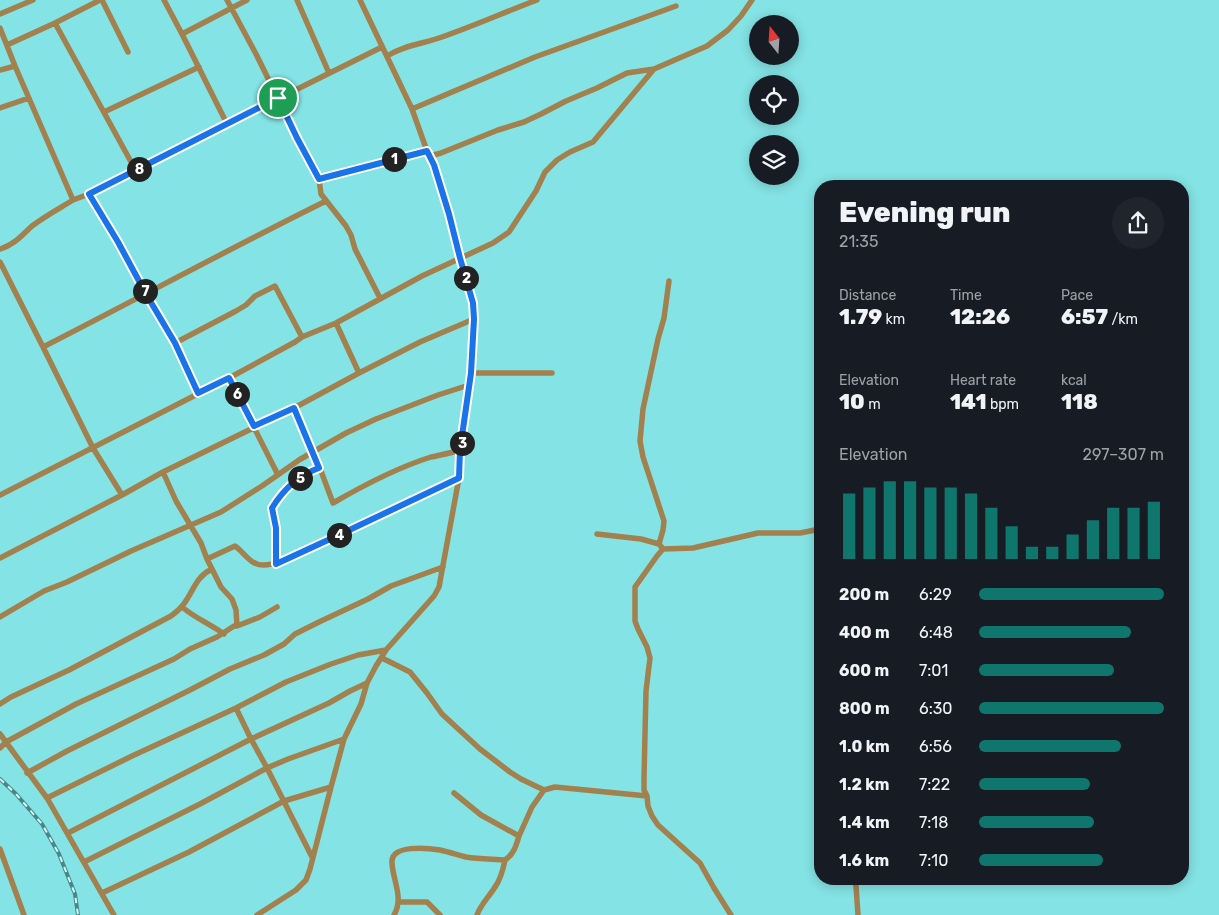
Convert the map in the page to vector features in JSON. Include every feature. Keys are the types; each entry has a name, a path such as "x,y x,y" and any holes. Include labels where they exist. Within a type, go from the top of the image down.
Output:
{"street":[{"path":"0,14 33,0"},
{"path":"7,45 101,0 128,52"},
{"path":"164,0 227,124"},
{"path":"226,0 256,54 319,179 321,194 351,234 355,249 380,298"},
{"path":"182,34 248,0"},
{"path":"297,0 329,73"},
{"path":"256,915 296,890 306,880 344,739 361,704 367,683 386,650 434,596 439,587 459,478 460,450 471,373 473,303 449,214 412,109 360,0"},
{"path":"387,56 396,50 434,40 468,28 537,0"},
{"path":"319,179 429,153 441,153 498,130 524,122 627,73 654,69 707,46 728,30 752,0"},
{"path":"412,109 535,57 676,6"},
{"path":"55,23 136,171"},
{"path":"0,28 73,200"},
{"path":"0,249 16,242 34,225 73,200 136,171 278,98 382,48"},
{"path":"0,70 15,66"},
{"path":"104,112 199,67"},
{"path":"0,495 229,378 302,337 336,323 380,298 492,243 509,232 536,192 545,172 557,160 593,142 654,69"},
{"path":"0,108 29,98"},
{"path":"89,194 175,343 198,393"},
{"path":"43,347 246,240 326,201"},
{"path":"0,262 93,448 122,495"},
{"path":"669,281 664,318 643,409 640,441 642,457 664,521 661,547 657,556 635,587 634,598 635,621 650,658 646,690 644,790 648,796 648,806 658,825 700,863 731,915"},
{"path":"175,343 236,311 255,296 275,286 302,337"},
{"path":"0,558 163,472 294,408 420,342 474,319"},
{"path":"336,323 359,373"},
{"path":"471,373 552,373"},
{"path":"229,378 278,474"},
{"path":"0,617 44,591 221,512 312,452 346,433 376,419 469,385"},
{"path":"294,408 333,503 405,467 460,450"},
{"path":"276,564 276,528 272,508 294,482 319,468"},
{"path":"163,472 176,501 201,543 221,587 232,599 236,610 238,626"},
{"path":"207,559 235,546 258,565 276,564 459,478"},
{"path":"597,534 641,539 661,547 693,548 758,534 800,533 814,530"},
{"path":"27,773 230,669 264,655 284,644 295,634 391,586 443,566"},
{"path":"0,704 171,616 182,607 197,580 205,572 212,569"},
{"path":"182,607 190,614 224,634"},
{"path":"0,748 6,742 76,704 174,659 190,649 224,634 234,626 260,617 276,607"},
{"path":"47,798 236,708 286,682 358,655 386,650"},
{"path":"382,658 410,672 442,714 480,749 515,776 544,790"},
{"path":"68,833 251,739 367,683"},
{"path":"236,708 312,858"},
{"path":"0,734 47,798 114,915"},
{"path":"84,862 288,758 344,739"},
{"path":"102,893 189,852 284,801 331,787"},
{"path":"477,915 496,886 502,874 505,860 515,849 518,836 532,807 544,790 555,787 648,796"},
{"path":"454,793 481,815 518,836"},
{"path":"0,849 24,915"},
{"path":"394,915 399,902 391,861 396,852 405,849 438,850 466,856 505,860"},
{"path":"856,885 858,915"},
{"path":"399,902 427,902 440,915"}],"railway":[{"path":"0,779 42,824 59,854 75,894 78,915"}],"route":[{"path":"278,98 319,179 427,151 434,165 449,214 473,303 474,319 471,373 460,450 459,478 276,564 276,528 272,508 294,482 319,468 294,408 254,426 229,378 198,393 175,343 89,194 278,98"}]}
